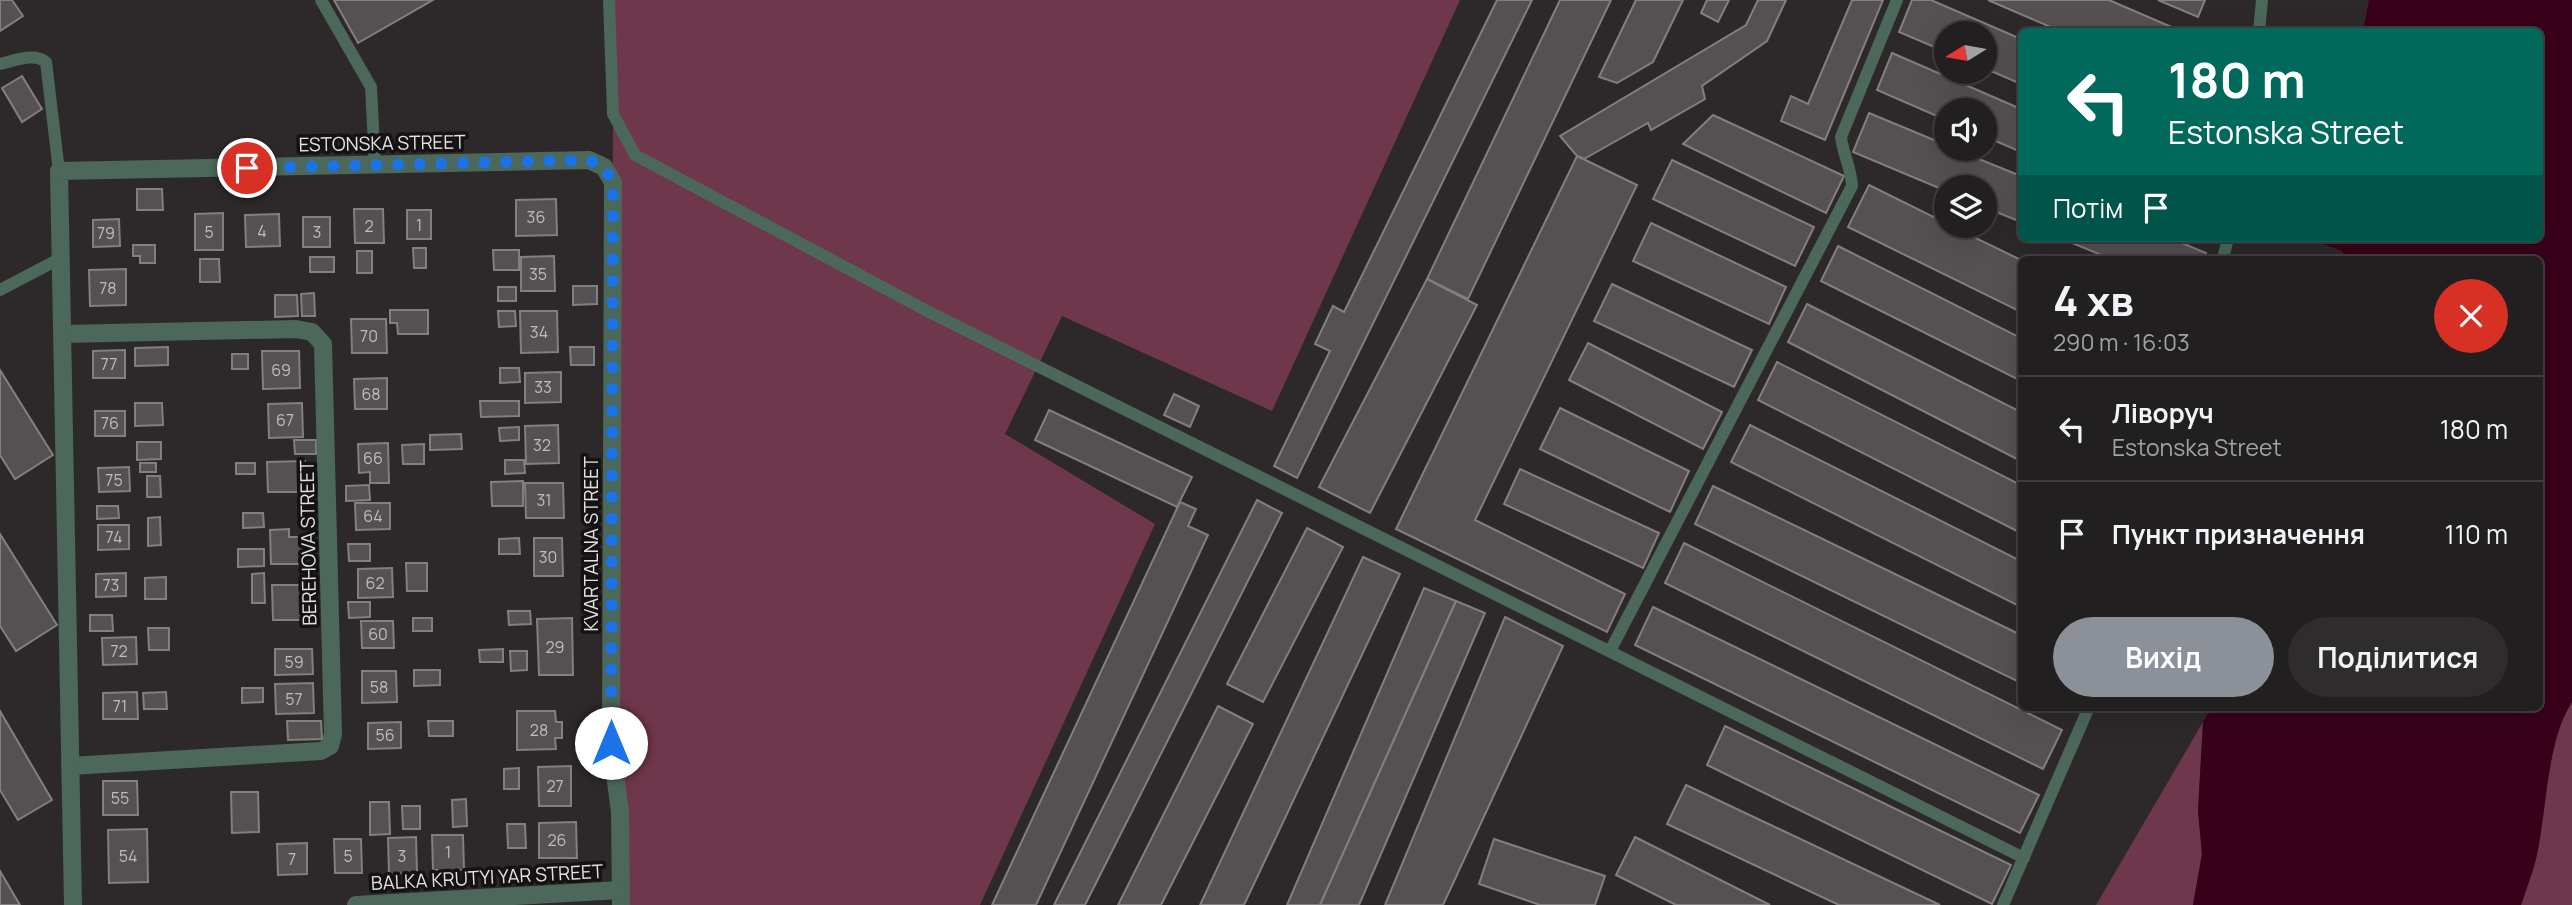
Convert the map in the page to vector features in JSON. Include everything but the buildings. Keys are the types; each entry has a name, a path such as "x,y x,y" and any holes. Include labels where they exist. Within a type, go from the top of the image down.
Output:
{"street":[{"name":"ESTONSKA STREET","path":"59,171 589,160 604,167 613,182"},
{"path":"59,171 73,905"},
{"name":"KVARTALNA STREET","path":"613,182 611,743 620,812 621,897"},
{"name":"BEREHOVA STREET","path":"62,334 296,329 312,332 323,344 333,734 330,746 321,751 70,766"},
{"name":"BALKA KRUTYI YAR STREET","path":"356,905 621,897"}],"lane":[{"path":"321,0 371,88 376,164"},
{"path":"609,0 612,114 635,155 931,313 2024,858"},
{"path":"1610,651 1852,186 1851,168 1843,151 1841,137 1897,0"},
{"path":"2260,28 2263,0"},
{"path":"0,64 34,57 46,62 59,171"},
{"path":"0,290 61,258"},
{"path":"2003,905 2087,711"}],"shaded area":[{"path":"609,0 1460,0 1272,411 1062,316 1005,434 1155,524 980,905 621,905 611,743 613,114"},
{"path":"2369,0 2572,0 2572,702 2557,736 2536,859 2521,905 2193,905 2202,854 2198,811 2203,722 2210,711 2543,711 2543,256 2344,256 2342,251 2317,242 2543,242 2543,28 2364,28"},
{"path":"2572,702 2572,905 2521,905 2536,859 2557,736"},
{"path":"2203,722 2198,811 2202,854 2193,905 2096,905"}],"route":[{"path":"247,168 589,160 604,167 613,182 611,743"}]}
